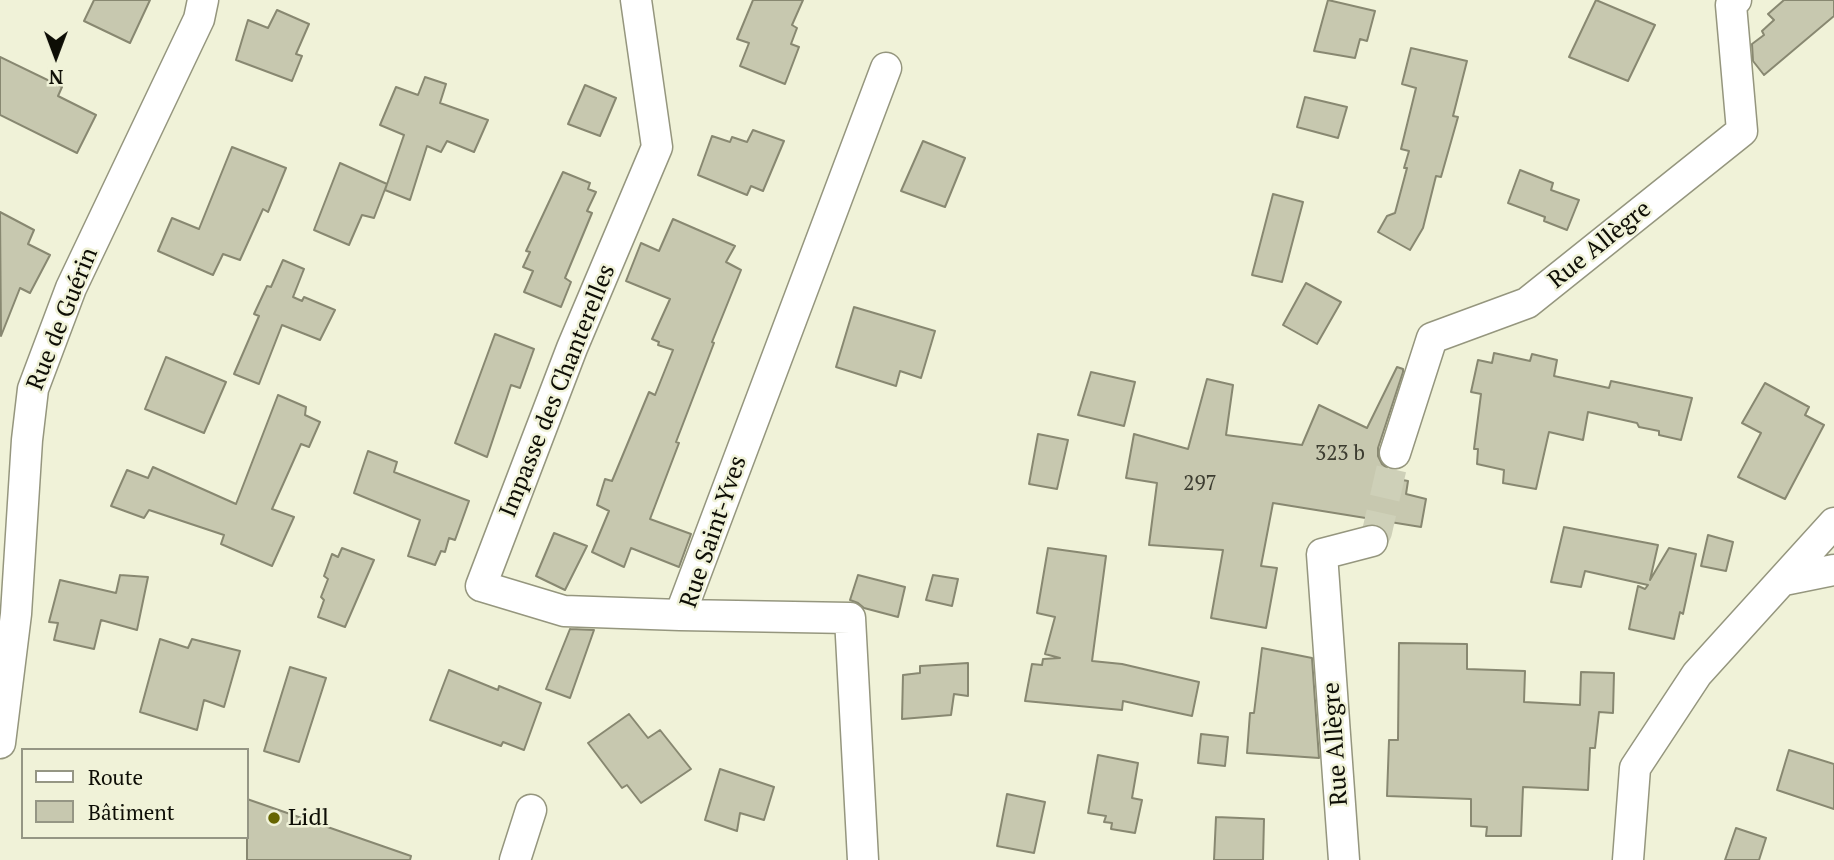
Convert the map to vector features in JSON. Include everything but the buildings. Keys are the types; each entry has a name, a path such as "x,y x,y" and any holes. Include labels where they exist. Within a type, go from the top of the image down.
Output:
{"street":[{"name":"Rue de Guérin","path":"0,743 16,614 27,440 33,389 71,288 199,19 203,0"},
{"name":"Impasse des Chanterelles","path":"636,0 657,147 572,348 481,586 564,611 680,615"},
{"name":"Rue Allègre","path":"1395,453 1432,338 1527,303 1742,131 1731,5 1736,0"},
{"name":"Rue Saint-Yves","path":"863,860 850,618 680,615 886,68"},
{"path":"1628,860 1635,768 1698,674 1834,523"},
{"name":"Rue Allègre","path":"1344,860 1322,554 1372,541"},
{"path":"1784,580 1834,570"},
{"path":"514,860 531,810"}],"tunnel":[{"path":"1372,541 1377,532 1395,453"}],"place":[{"name":"Lidl","path":"274,818"}]}
